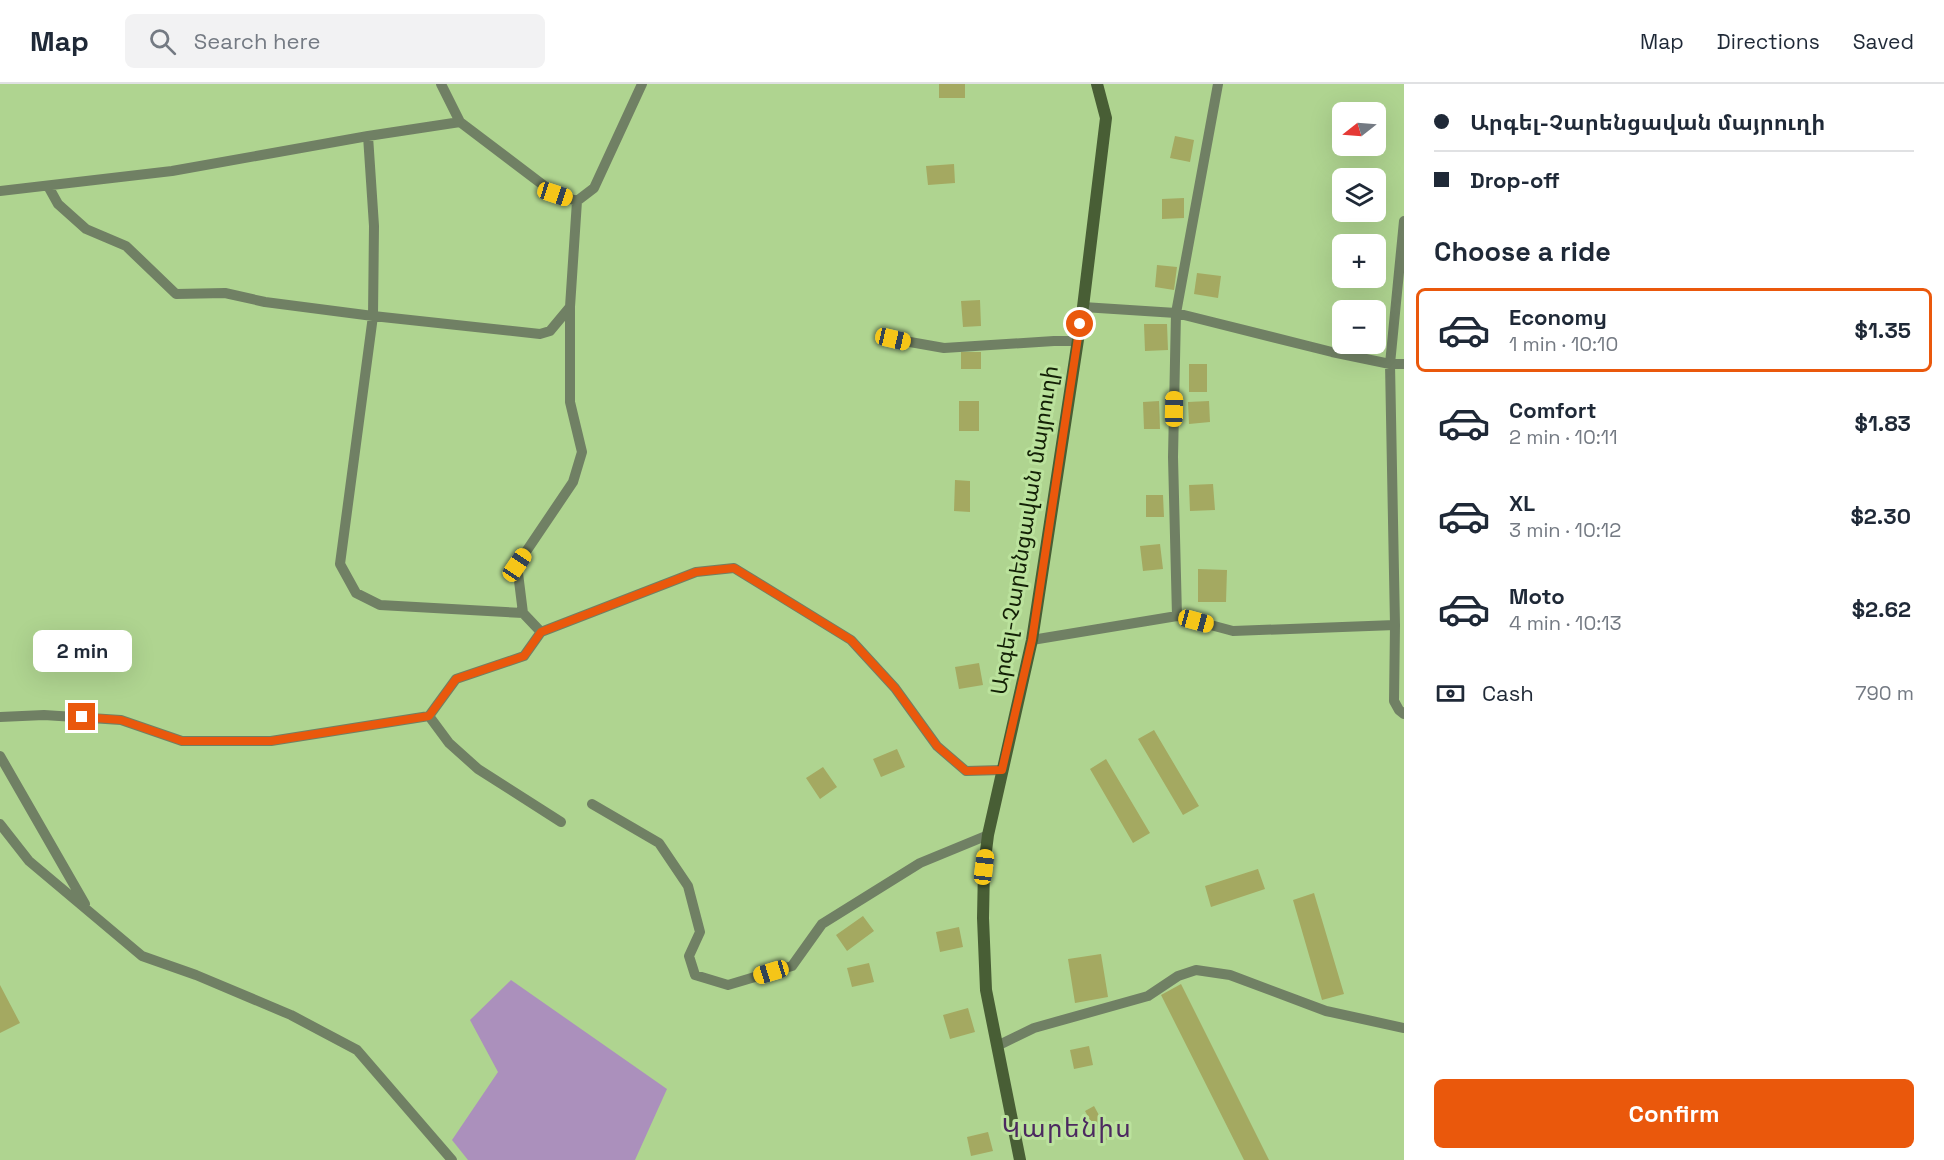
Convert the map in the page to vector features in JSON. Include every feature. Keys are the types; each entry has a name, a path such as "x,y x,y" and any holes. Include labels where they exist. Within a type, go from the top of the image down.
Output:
{"main road":[{"name":"Արգել-Չարենցավան մայրուղի","path":"1020,1160 986,990 983,918 984,867 988,835 1032,640 1083,307 1106,118 1097,84"}],"street":[{"path":"441,84 460,122 555,194 577,201"},
{"path":"577,201 594,189 642,84"},
{"path":"1177,616 1173,457 1176,313 1218,84"},
{"path":"0,191 172,171 460,122"},
{"path":"368,136 374,226 373,316 340,564 356,592 380,605 523,613"},
{"path":"48,186 58,204 86,229 126,246 176,294 225,293 265,302 540,334 550,331 570,307"},
{"path":"541,632 523,613 517,565 573,482 582,452 570,402 570,307 577,201"},
{"path":"1404,221 1390,364 1395,625 1394,701 1404,714"},
{"path":"1083,307 1176,313 1332,352 1390,364 1404,364"},
{"path":"893,339 944,348 1054,340 1077,341"},
{"path":"0,717 44,715 121,720 182,741 271,741 429,716 456,679 524,656 541,632 696,572 734,568 851,640 895,688 937,746 966,771 1002,770"},
{"path":"1032,640 1177,616 1233,631 1395,625"},
{"path":"429,716 449,743 478,769 561,822"},
{"path":"0,756 88,910"},
{"path":"592,804 659,843 688,886 700,932 689,957 695,975 728,985 792,966 822,924 920,863 988,835"},
{"path":"0,824 29,861 142,956 196,975 291,1015 357,1050 452,1160"},
{"path":"997,1046 1034,1028 1148,996 1178,976 1196,970 1230,975 1326,1011 1404,1028"}],"shaded area":[{"path":"511,980 667,1089 635,1160 468,1160 452,1140 498,1072 470,1020"}],"building":[{"path":"939,84 965,84 965,98 939,98"},
{"path":"1175,136 1194,140 1190,162 1170,158"},
{"path":"954,164 955,183 928,185 926,166"},
{"path":"1184,198 1184,218 1162,219 1162,199"},
{"path":"1157,265 1177,267 1174,290 1155,287"},
{"path":"1197,273 1221,276 1218,298 1194,294"},
{"path":"980,300 981,326 963,327 961,301"},
{"path":"1144,324 1167,324 1168,350 1145,351"},
{"path":"961,352 981,352 981,369 961,369"},
{"path":"1189,364 1207,364 1207,392 1189,392"},
{"path":"959,401 979,401 979,431 959,431"},
{"path":"1159,401 1160,429 1144,429 1143,402"},
{"path":"1209,401 1210,422 1189,424 1188,402"},
{"path":"955,480 970,481 970,512 954,511"},
{"path":"1213,484 1215,510 1190,511 1189,485"},
{"path":"1146,495 1163,495 1164,517 1146,517"},
{"path":"1160,544 1163,569 1143,571 1140,546"},
{"path":"1198,569 1227,570 1226,602 1198,602"},
{"path":"979,663 983,685 959,689 955,667"},
{"path":"1154,730 1199,806 1183,815 1138,739"},
{"path":"897,749 905,767 881,777 873,759"},
{"path":"1106,759 1150,833 1133,843 1090,769"},
{"path":"823,767 837,787 820,799 806,778"},
{"path":"1258,869 1265,889 1211,907 1205,886"},
{"path":"1314,893 1344,994 1322,1000 1293,900"},
{"path":"863,916 874,931 847,951 836,935"},
{"path":"959,927 963,947 940,952 936,932"},
{"path":"1101,954 1108,997 1075,1003 1068,959"},
{"path":"869,963 874,982 852,987 847,968"},
{"path":"1181,984 1269,1160 1244,1160 1161,995"},
{"path":"0,985 20,1023 0,1033"},
{"path":"968,1008 975,1032 950,1039 943,1015"},
{"path":"1089,1046 1093,1065 1074,1069 1070,1050"},
{"path":"1094,1106 1111,1137 1102,1142 1085,1111"},
{"path":"988,1132 993,1151 971,1156 967,1137"}],"district":[{"name":"Կարենիս","path":"1067,1128"}],"route":[{"path":"82,717 121,720 182,741 271,741 429,716 456,679 524,656 541,632 696,572 734,568 851,640 895,688 937,746 966,771 1002,770 1032,640 1080,324"}]}
